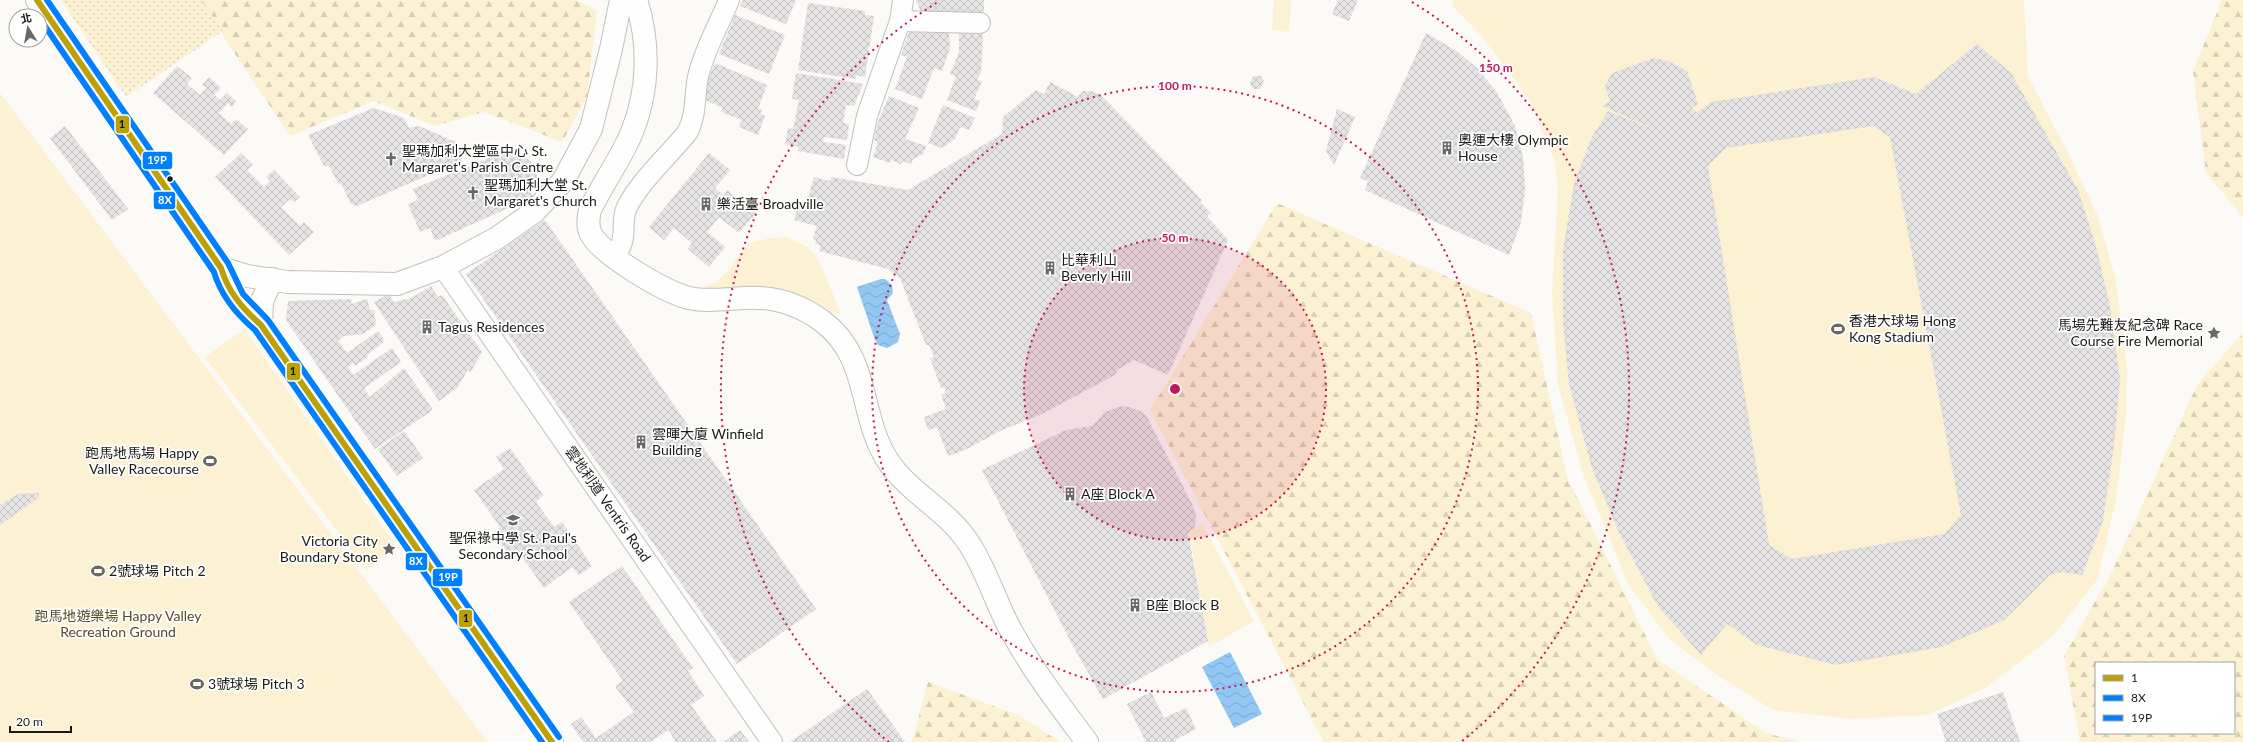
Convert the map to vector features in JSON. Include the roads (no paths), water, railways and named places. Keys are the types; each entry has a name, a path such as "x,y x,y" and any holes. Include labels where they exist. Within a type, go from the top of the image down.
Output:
{"street":[{"path":"37,0 221,268 225,285 246,312 261,325 552,742"},
{"path":"221,268 247,276 288,282 397,284 443,267 497,238 534,212 563,181 591,129 611,49 621,0"},
{"path":"636,0 643,27 646,54 645,81 640,108 632,133 593,203 588,219 590,232 594,239 615,256 659,286 687,297 709,300 757,298 774,300 805,310 824,322 840,338 854,360 863,385 872,424 882,449 902,478 943,513 968,541 980,562 1013,636 1033,668 1087,742"},
{"path":"615,256 622,245 626,210 632,197 692,124 699,72 729,0"},
{"path":"857,165 867,116 900,21 903,0"},
{"path":"900,21 980,23"},
{"name":"雲地利道 Ventris Road","path":"443,267 772,742"},
{"path":"261,325 262,301 272,279"}],"water":[{"path":"885,279 892,285 893,293 887,300 900,334 898,342 887,348 878,345 875,340 857,287"},
{"path":"1230,652 1262,714 1234,728 1202,667"}],"place":[{"name":"奧運大樓 Olympic House","path":"1447,148"},
{"name":"聖瑪加利大堂區中心 St. Margaret's Parish Centre","path":"391,159"},
{"name":"聖瑪加利大堂 St. Margaret's Church","path":"473,193"},
{"name":"樂活臺 Broadville","path":"706,204"},
{"name":"比華利山 Beverly Hill","path":"1050,268"},
{"name":"Tagus Residences","path":"427,327"},
{"name":"香港大球場 Hong Kong Stadium","path":"1838,329"},
{"name":"馬場先難友紀念碑 Race Course Fire Memorial","path":"2214,333"},
{"name":"雲暉大廈 Winfield Building","path":"641,442"},
{"name":"跑馬地馬場 Happy Valley Racecourse","path":"210,461"},
{"name":"A座 Block A","path":"1070,494"},
{"name":"聖保祿中學 St. Paul's Secondary School","path":"513,520"},
{"name":"Victoria City Boundary Stone","path":"389,549"},
{"name":"2號球場 Pitch 2","path":"98,571"},
{"name":"B座 Block B","path":"1135,605"},
{"name":"3號球場 Pitch 3","path":"197,684"}],"park label":[{"name":"跑馬地遊樂場 Happy Valley Recreation Ground","path":"118,624"}]}
